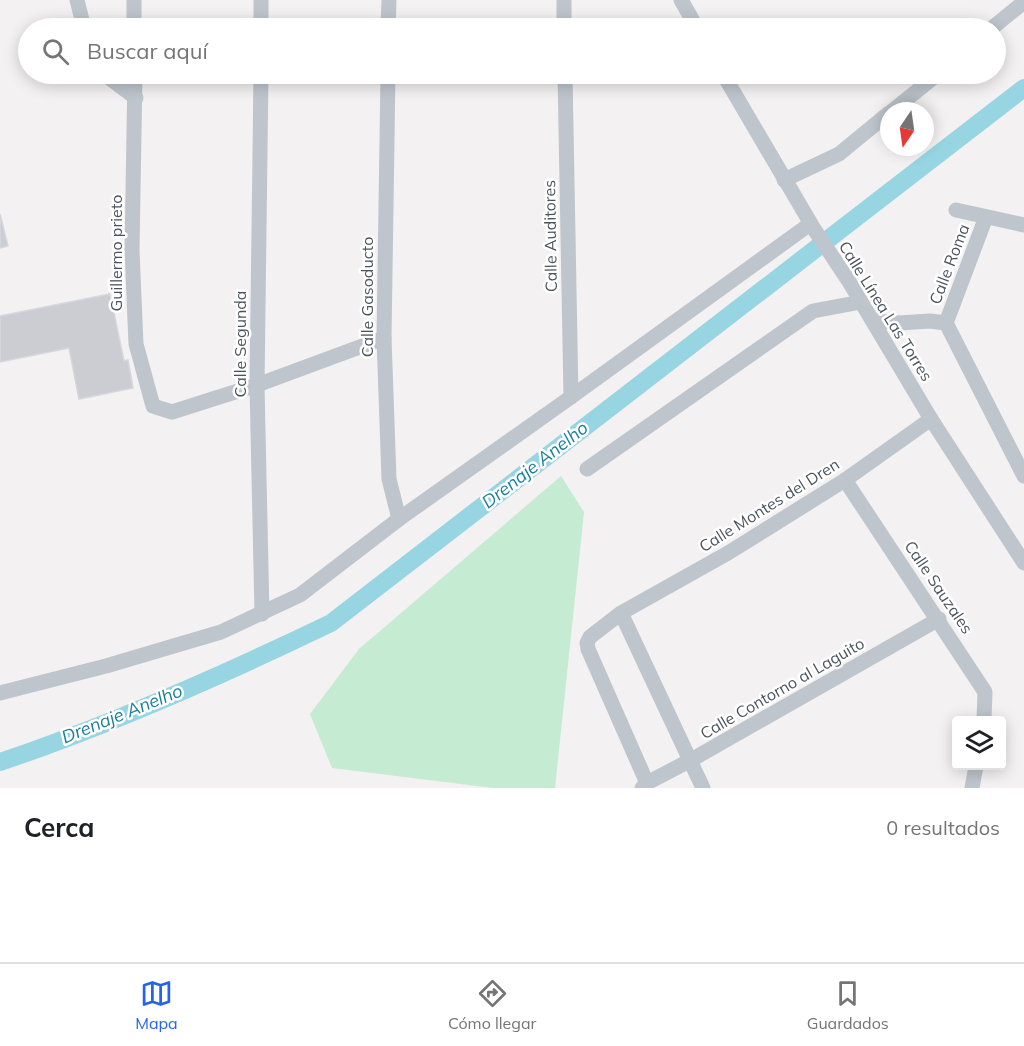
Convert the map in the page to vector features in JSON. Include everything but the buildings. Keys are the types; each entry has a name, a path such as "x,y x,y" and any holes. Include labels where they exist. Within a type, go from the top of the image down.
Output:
{"street":[{"path":"77,0 82,18"},
{"path":"134,0 135,18"},
{"path":"261,0 261,18"},
{"path":"388,18 389,0"},
{"path":"564,0 564,18"},
{"path":"681,0 691,18"},
{"path":"1004,18 1024,2"},
{"path":"117,84 136,98"},
{"name":"Guillermo prieto","path":"135,84 132,250 136,344 153,406 172,412 257,385"},
{"name":"Calle Segunda","path":"261,84 257,385 262,614"},
{"name":"Calle Gasoducto","path":"388,84 384,339 389,479 399,519"},
{"name":"Calle Auditores","path":"565,84 571,397"},
{"name":"Calle Línea Las Torres","path":"729,84 812,226 848,280 931,419 1024,563"},
{"path":"903,102 925,84"},
{"path":"784,180 839,154 880,120"},
{"path":"956,210 1024,225"},
{"name":"Calle Roma","path":"946,323 986,217"},
{"path":"0,693 106,666 221,632 300,595 399,519 812,226"},
{"path":"587,469 813,310 861,302"},
{"path":"872,320 899,323 930,321 946,323 1024,476"},
{"path":"257,385 384,339"},
{"name":"Calle Montes del Dren","path":"645,785 588,649 590,637 621,613 728,553 845,480 931,419"},
{"name":"Calle Sauzales","path":"845,480 986,692 984,716"},
{"path":"621,613 703,788"},
{"name":"Calle Contorno al Laguito","path":"645,785 939,619"},
{"path":"972,788 975,770"}],"green space":[{"path":"561,476 584,512 555,788 493,788 332,768 310,714 359,649"}],"waterway":[{"name":"Drenaje Anelho","path":"0,762 84,732 167,698 331,623 1024,88"}]}
